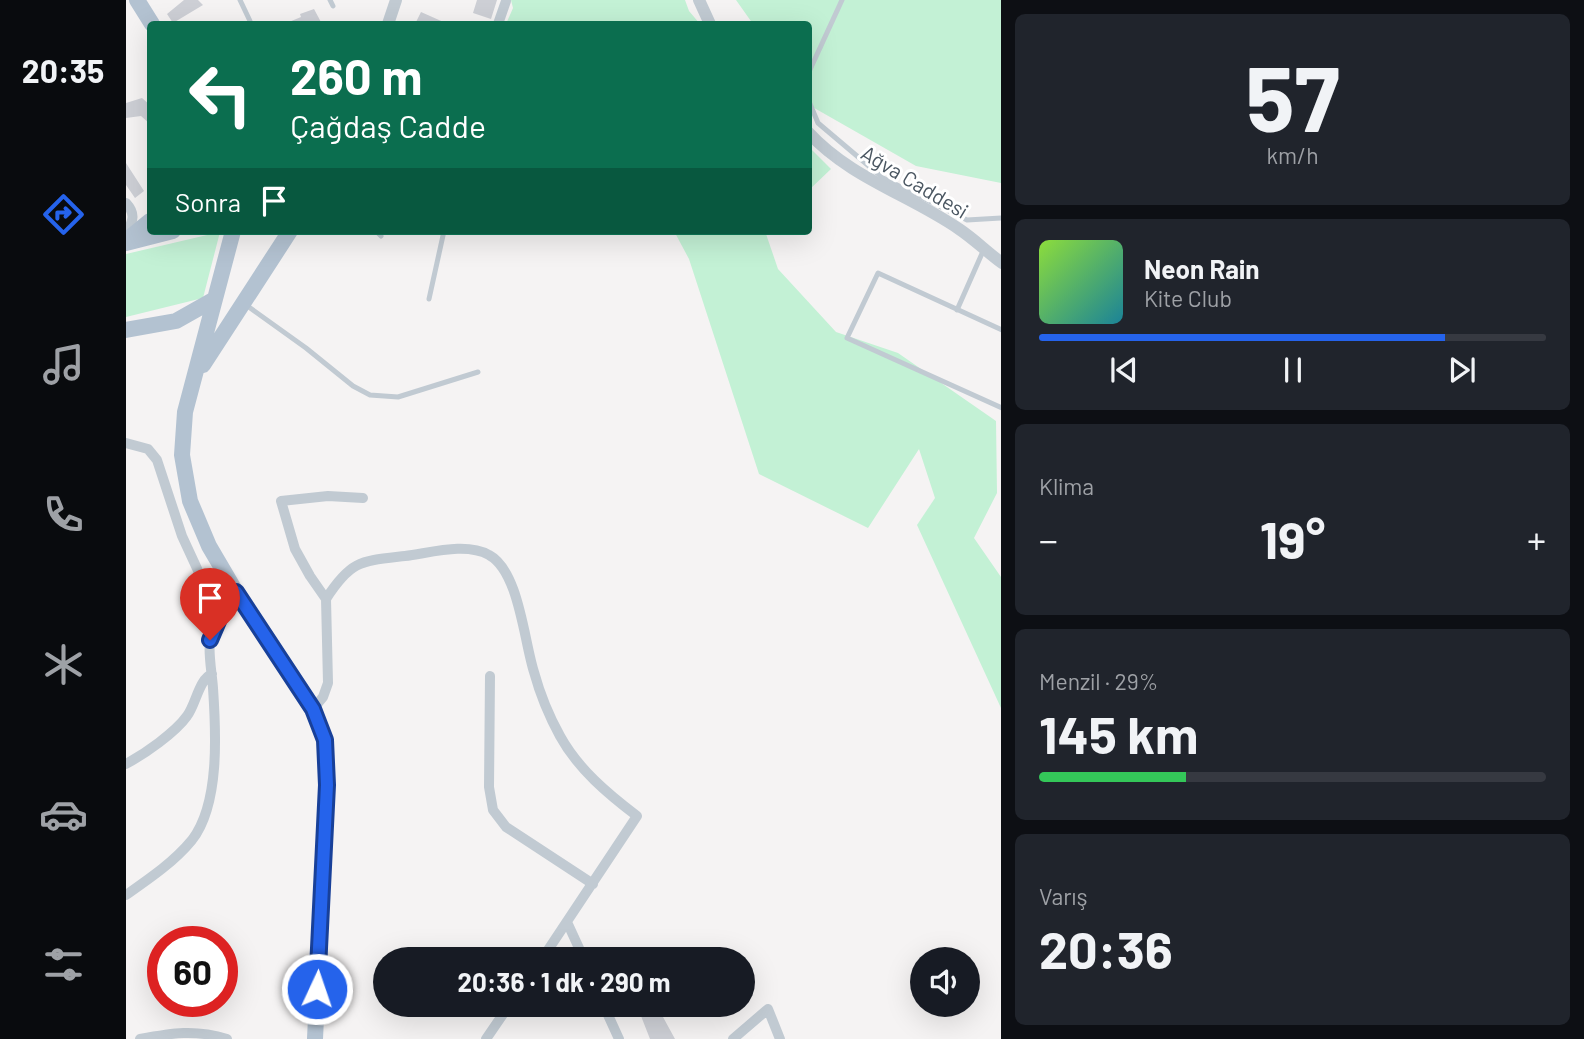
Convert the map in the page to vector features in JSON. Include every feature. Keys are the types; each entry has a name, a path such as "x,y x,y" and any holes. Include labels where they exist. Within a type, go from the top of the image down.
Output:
{"main road":[{"path":"136,0 150,21"},
{"path":"126,240 147,223"},
{"path":"126,240 152,235"},
{"path":"232,235 182,432 184,479 198,524 236,592 313,709 325,740 327,785 315,1039"},
{"path":"194,379 287,235"},
{"path":"126,330 176,321 215,299"},
{"path":"176,321 192,324 208,333"}],"street":[{"path":"389,21 396,0"},
{"path":"699,0 709,21"},
{"path":"499,21 506,1"},
{"name":"Ağva Caddesi","path":"812,136 821,146 869,179 959,229 1001,263"},
{"path":"126,203 134,217 126,240"},
{"path":"126,443 144,447 157,460 181,536 200,575 210,607 219,619"},
{"path":"313,709 323,697 328,683 326,599 295,549 281,500 328,496 363,498"},
{"path":"326,599 345,572 361,563 465,550 482,551 500,563 515,595 534,672 547,709 561,737 591,776 637,816 550,947"},
{"path":"126,895 176,858 193,838 207,813 213,781 214,711 210,640 236,592"},
{"path":"126,764 180,724 194,706 206,677 212,674"},
{"path":"490,676 489,787 494,810 501,822 512,831 593,884"},
{"path":"568,922 579,947"},
{"path":"733,1039 768,1009 780,1039"},
{"path":"486,1039 501,1017"},
{"path":"609,1017 618,1039"},
{"path":"140,1039 201,1032 226,1039"}],"lane":[{"path":"240,0 250,21"},
{"path":"812,65 842,0"},
{"path":"812,109 818,123 883,178 967,220 1001,218"},
{"path":"429,299 443,235"},
{"path":"957,310 984,249"},
{"path":"1001,330 878,273 847,338 1001,408"},
{"path":"244,303 353,386 370,395 398,397 478,372"}],"green space":[{"path":"511,0 685,0 689,11 697,21 507,21 513,8"},
{"path":"736,0 1001,0 1001,183 916,166 812,107 812,21 751,21"},
{"path":"812,150 831,169 812,187"},
{"path":"207,235 219,235 203,298 126,317 126,254"},
{"path":"676,235 766,235 778,269 836,332 898,353 996,421 997,493 974,538 1001,577 1001,708 917,525 935,498 919,449 868,528 759,474 689,259"}],"building":[{"path":"184,0 198,0 203,5 176,21 172,21 167,14"},
{"path":"477,0 497,0 491,19 473,13"},
{"path":"314,9 320,21 291,21 301,17 300,14"},
{"path":"421,12 441,21 416,21"},
{"path":"142,98 147,102 147,121 141,116 126,118 126,103"},
{"path":"126,163 144,191 135,198 126,185"},
{"path":"641,1017 663,1017 675,1039 650,1039"}],"route":[{"path":"210,640 236,592 313,709 325,740 327,785 317,989"}]}
